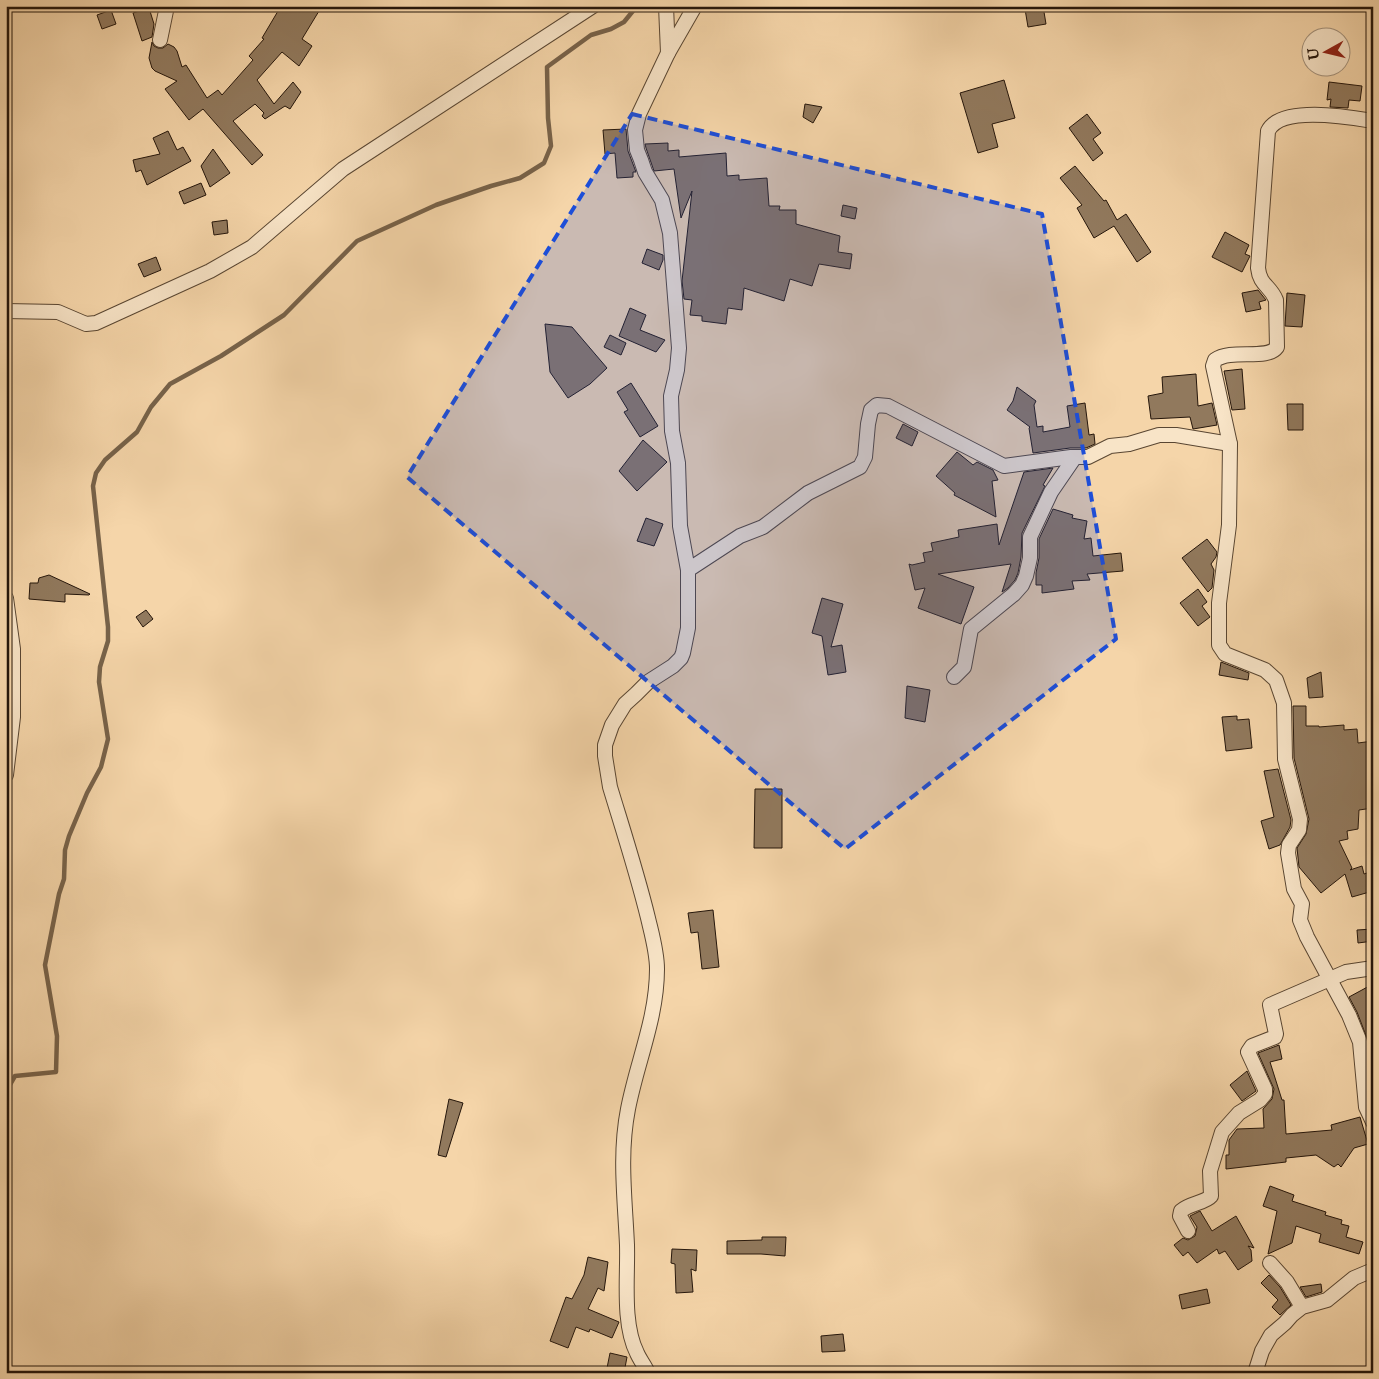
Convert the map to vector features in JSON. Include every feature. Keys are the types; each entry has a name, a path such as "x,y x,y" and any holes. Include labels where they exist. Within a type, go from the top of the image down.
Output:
{"street":[{"path":"160,40 167,6"},
{"path":"6,311 58,312 86,324 96,323 210,271 252,247 343,169 593,6"},
{"path":"666,6 668,53"},
{"path":"648,1373 636,1352 628,1316 627,1247 622,1161 628,1110 654,1009 657,967 654,944 640,884 610,787 605,745 612,725 625,704 648,682 678,662 684,653 688,628 688,570 680,526 678,463 672,422 671,396 677,370 679,338 670,233 662,200 640,160 635,130 639,114 668,53 695,6"},
{"path":"1373,121 1315,114 1282,119 1271,125 1268,131 1258,268 1261,282 1268,288 1276,300 1277,347 1270,353 1228,354 1218,357 1214,363 1213,371 1230,444 1229,525 1219,603 1219,645 1225,654 1251,663 1273,676 1282,698 1285,721 1285,759 1300,819 1299,830 1288,849 1294,889 1302,904 1299,918 1349,1015 1360,1042 1366,1106 1373,1122"},
{"path":"688,570 740,536 763,527 808,493 860,467 865,457 869,415 871,410 877,405 888,406 1004,466 1088,457 1107,447 1129,444 1159,435 1176,435 1230,444"},
{"path":"954,677 964,667 970,632 973,627 1014,594 1022,585 1030,558 1030,537 1051,492 1075,457"},
{"path":"6,598 13,649 13,707 6,775"},
{"path":"1188,1231 1180,1216 1181,1212 1190,1205 1208,1200 1211,1196 1210,1171 1222,1132 1239,1113 1260,1100 1265,1094 1265,1089 1248,1052 1252,1046 1276,1034 1269,1006 1346,972 1373,968"},
{"path":"1270,1263 1287,1282 1302,1307"},
{"path":"1255,1373 1262,1351 1272,1335 1302,1307 1327,1300 1354,1278 1373,1270"}],"highlighted area":[{"path":"632,114 1042,214 1116,639 845,849 407,477"}],"building":[{"path":"281,6 311,6 319,11 302,39 312,46 299,66 282,52 257,80 274,104 293,82 301,92 290,109 285,106 265,119 262,116 264,113 255,104 233,121 263,155 252,165 203,109 189,120 165,89 177,81 155,71 149,58 152,42 158,48 163,48 168,44 174,47 182,67 186,65 207,98 218,90 222,95 253,60 249,56 264,39 262,38"},
{"path":"1043,6 1046,24 1028,27 1025,9"},
{"path":"149,8 154,24 152,37 142,41 133,13"},
{"path":"111,10 116,24 102,29 97,15"},
{"path":"1004,80 1015,118 992,124 998,147 978,153 960,93"},
{"path":"1329,82 1362,86 1360,101 1349,100 1348,108 1330,107 1331,99 1327,100"},
{"path":"805,104 822,107 813,123 803,117"},
{"path":"1087,114 1101,133 1093,139 1103,153 1093,161 1069,128"},
{"path":"626,129 628,151 636,172 633,172 633,177 617,178 615,153 605,154 603,130"},
{"path":"168,131 177,150 183,147 191,161 147,185 141,170 136,172 133,160 160,154 153,138"},
{"path":"668,143 668,151 679,150 679,157 726,153 727,176 739,175 739,180 767,178 769,206 780,206 779,210 796,210 796,224 840,236 838,252 852,254 850,269 819,264 812,286 790,279 784,301 744,288 742,310 728,308 726,324 702,321 702,316 690,315 692,300 684,299 682,281 692,191 681,218 674,169 654,171 645,144"},
{"path":"213,149 230,173 210,187 201,166"},
{"path":"1075,166 1104,201 1106,200 1117,220 1126,214 1151,252 1137,262 1114,226 1094,238 1077,208 1082,205 1060,178"},
{"path":"201,183 206,195 184,204 179,192"},
{"path":"843,205 857,208 855,219 841,216"},
{"path":"227,220 228,233 214,235 212,222"},
{"path":"1225,232 1249,245 1245,254 1250,256 1242,272 1212,257"},
{"path":"647,249 663,255 659,270 642,263"},
{"path":"156,257 161,270 144,277 138,264"},
{"path":"1258,290 1266,300 1259,302 1261,309 1246,312 1242,293"},
{"path":"1287,293 1305,295 1302,327 1285,326"},
{"path":"630,308 646,315 640,330 665,340 656,352 619,336"},
{"path":"545,324 572,327 607,368 590,384 568,398 550,372"},
{"path":"610,335 626,343 621,355 604,347"},
{"path":"1242,369 1245,409 1232,410 1224,371"},
{"path":"1196,374 1198,406 1212,403 1217,425 1193,429 1190,417 1151,419 1148,396 1163,393 1162,377"},
{"path":"631,383 658,426 640,437 624,412 628,410 617,392"},
{"path":"1017,387 1036,401 1034,405 1037,427 1043,426 1043,432 1070,427 1067,406 1085,403 1089,435 1094,434 1095,444 1086,448 1070,448 1033,453 1030,427 1007,410 1013,401"},
{"path":"1287,404 1303,404 1303,430 1288,430"},
{"path":"903,424 918,432 912,446 896,438"},
{"path":"643,440 667,462 637,491 619,471"},
{"path":"957,452 973,465 977,462 993,470 998,480 992,481 996,517 954,495 955,493 936,476"},
{"path":"1053,468 1043,485 1045,486 1022,533 1018,573 1008,588 1002,592 1011,564 938,574 974,587 961,624 918,608 925,588 915,590 909,564 925,562 923,553 933,551 931,543 959,537 958,530 997,524 999,545 1024,472"},
{"path":"1053,509 1073,515 1072,518 1087,521 1084,539 1091,538 1093,556 1121,553 1123,571 1087,574 1090,580 1072,581 1074,589 1042,593 1042,585 1036,585 1039,539"},
{"path":"646,518 663,524 654,546 637,541"},
{"path":"1207,539 1217,552 1211,564 1214,570 1212,588 1208,592 1182,558"},
{"path":"49,575 90,594 65,594 65,602 29,599 30,583 38,583 39,578"},
{"path":"1198,589 1207,602 1202,606 1210,617 1198,626 1180,603"},
{"path":"822,598 843,604 831,647 842,645 846,672 828,675 822,636 812,633"},
{"path":"146,610 153,619 143,627 136,617"},
{"path":"1221,662 1249,673 1248,680 1219,675"},
{"path":"1321,672 1323,697 1309,698 1307,678"},
{"path":"907,686 930,690 925,722 905,718"},
{"path":"1293,706 1306,706 1306,726 1344,725 1344,730 1357,729 1358,743 1373,741 1373,762 1368,762 1373,790 1373,808 1359,810 1358,829 1347,831 1348,839 1339,841 1352,868 1350,870 1362,866 1364,874 1373,871 1373,891 1352,897 1345,874 1321,893 1299,867 1297,848 1306,834 1309,819 1294,758"},
{"path":"1237,716 1237,720 1249,719 1252,748 1226,751 1222,717"},
{"path":"1278,769 1291,820 1290,827 1280,845 1269,849 1261,821 1274,817 1264,771"},
{"path":"755,789 782,789 782,848 754,848"},
{"path":"713,910 719,967 702,969 698,932 691,933 688,913"},
{"path":"1373,929 1373,941 1358,943 1357,930"},
{"path":"1373,984 1373,1054 1357,1012 1349,997"},
{"path":"1279,1045 1282,1059 1270,1062 1282,1100 1284,1100 1286,1134 1332,1130 1331,1125 1360,1117 1368,1144 1354,1148 1341,1167 1338,1164 1334,1167 1316,1155 1286,1158 1286,1162 1226,1169 1226,1155 1229,1155 1229,1140 1237,1129 1264,1128 1263,1109 1272,1099 1274,1089 1258,1053"},
{"path":"1247,1071 1256,1091 1242,1101 1230,1085"},
{"path":"449,1099 463,1103 446,1157 438,1155"},
{"path":"1270,1186 1294,1195 1292,1201 1326,1212 1325,1215 1342,1220 1341,1224 1349,1226 1346,1237 1363,1242 1359,1254 1319,1242 1321,1234 1296,1226 1292,1243 1268,1254 1277,1211 1263,1206"},
{"path":"1200,1211 1212,1231 1236,1216 1254,1248 1248,1246 1251,1250 1252,1261 1238,1270 1225,1251 1219,1254 1217,1249 1197,1263 1188,1252 1183,1256 1174,1245 1183,1238 1188,1240 1195,1236 1197,1227 1190,1216"},
{"path":"762,1237 786,1237 785,1256 727,1254 727,1241 762,1240"},
{"path":"672,1249 697,1250 696,1271 691,1269 693,1292 676,1293 675,1264 671,1263"},
{"path":"588,1257 608,1262 604,1291 598,1288 588,1309 619,1322 612,1338 590,1329 589,1332 576,1327 568,1348 550,1341 566,1297 572,1299 584,1275"},
{"path":"1269,1275 1280,1287 1291,1305 1280,1315 1272,1307 1278,1300 1261,1283"},
{"path":"1321,1284 1322,1292 1306,1297 1300,1287"},
{"path":"1207,1289 1210,1303 1182,1309 1179,1295"},
{"path":"843,1334 845,1351 822,1352 821,1336"},
{"path":"610,1353 627,1357 624,1373 606,1373"}],"waterway":[{"path":"6,1095 15,1076 56,1072 57,1036 45,965 59,894 64,879 65,850 87,793 101,767 108,739 99,682 100,667 108,641 108,627 93,486 96,473 105,460 137,432 151,407 170,384 221,356 284,315 357,241 436,205 520,178 544,163 551,146 548,118 547,67 591,35 611,29 624,22 637,6"}]}
